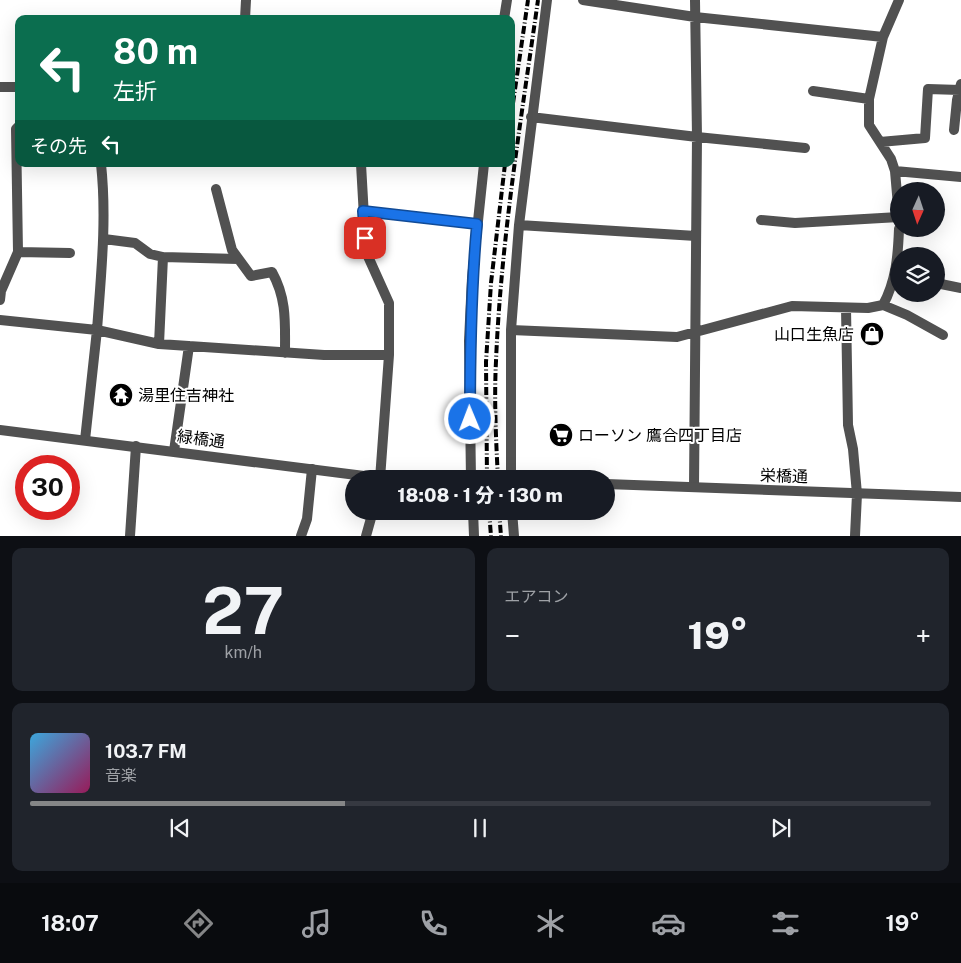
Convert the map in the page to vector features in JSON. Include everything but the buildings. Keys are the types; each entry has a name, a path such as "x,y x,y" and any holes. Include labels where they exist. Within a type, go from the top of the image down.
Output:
{"street":[{"path":"246,0 246,15"},
{"path":"505,15 507,0"},
{"path":"511,470 511,330 519,225 547,0"},
{"path":"583,0 695,17 883,37"},
{"path":"694,488 697,137 695,0"},
{"path":"895,182 891,159 869,125 869,99 883,37 899,0"},
{"path":"0,87 15,87"},
{"path":"880,142 925,138 928,89 960,87 954,130"},
{"path":"814,91 869,99"},
{"path":"531,117 805,148"},
{"path":"0,300 1,291 18,252 17,167"},
{"path":"85,440 97,330 104,239 104,187 101,167"},
{"path":"361,167 366,252 389,303 389,355 381,470"},
{"path":"471,470 470,341 472,278 484,167"},
{"path":"894,171 961,176"},
{"path":"216,189 232,250 251,276 272,272 278,283 284,299 285,353"},
{"path":"363,211 477,224"},
{"path":"761,220 795,223 890,218"},
{"path":"519,225 696,236"},
{"path":"104,239 135,242 150,254 163,257 238,259"},
{"path":"18,252 70,253"},
{"path":"159,344 163,257"},
{"path":"945,285 961,288"},
{"path":"882,304 890,292"},
{"path":"511,330 677,337 792,306 868,308 882,304 907,315 943,335"},
{"path":"846,308 848,425 853,450 857,494 855,536"},
{"path":"0,320 97,330 159,344 324,355 389,355"},
{"path":"174,451 189,346"},
{"name":"緑橋通","path":"0,430 345,473"},
{"path":"130,536 136,446"},
{"path":"301,536 307,519 312,469"},
{"name":"栄橋通","path":"615,484 961,497"},
{"path":"366,536 370,520"},
{"path":"473,520 474,536"},
{"path":"513,520 514,536"}],"railway":[{"path":"515,89 528,0"},
{"path":"515,166 538,0"},
{"path":"487,470 486,362 491,283 505,167"},
{"path":"498,470 495,376 502,270 515,167"},
{"path":"490,520 491,536"},
{"path":"500,520 501,536"}],"place":[{"name":"山口生魚店","path":"872,334"},
{"name":"湯里住吉神社","path":"121,395"},
{"name":"ローソン 鷹合四丁目店","path":"561,435"}],"route":[{"path":"365,238 363,211 477,224 472,278 470,419"}]}
